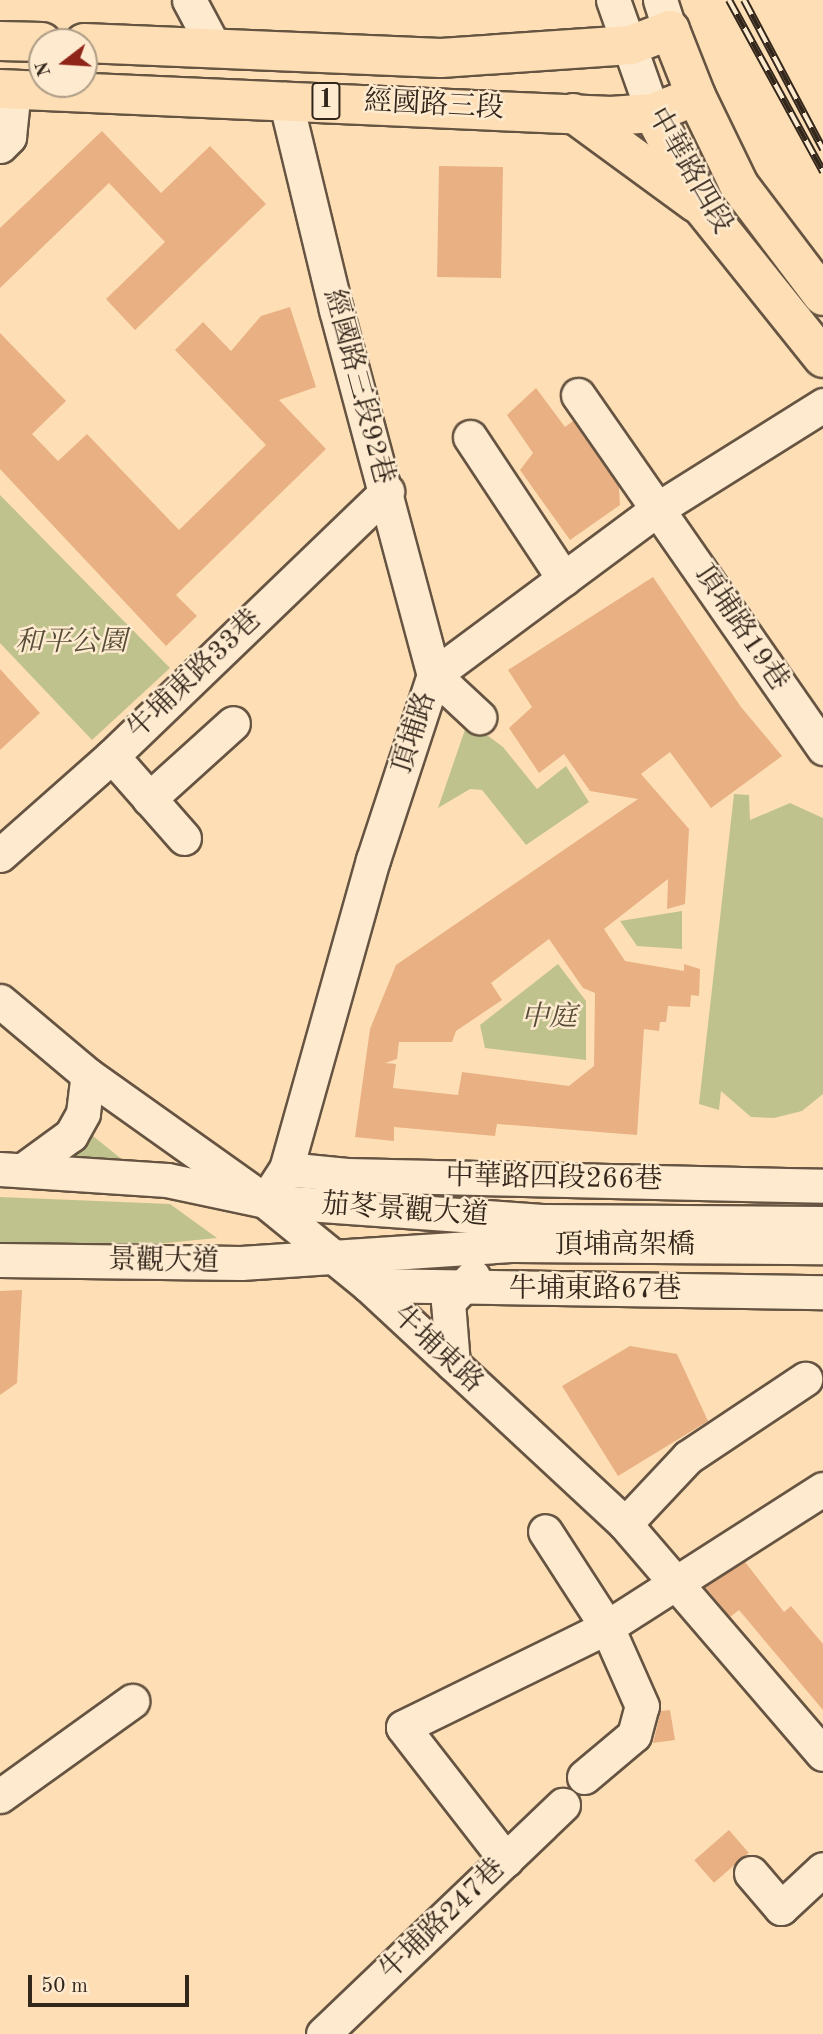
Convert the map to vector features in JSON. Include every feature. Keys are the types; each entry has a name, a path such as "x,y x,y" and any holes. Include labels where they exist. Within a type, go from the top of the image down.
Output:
{"main road":[{"name":"經國路三段","path":"98,43 441,58 631,45 665,15"},
{"name":"中華路四段","path":"665,15 696,96 739,185 823,296"},
{"path":"0,41 28,42"},
{"name":"經國路三段","path":"7,89 573,113 653,113 696,96"},
{"path":"573,113 703,208"},
{"name":"中華路四段","path":"653,113 703,208 823,358"}],"street":[{"path":"189,0 214,47"},
{"name":"中華路四段","path":"613,0 653,113"},
{"path":"0,146 9,137 7,89"},
{"name":"經國路三段92巷","path":"285,99 336,310 387,491 434,676"},
{"name":"頂埔路19巷","path":"578,396 659,508 823,748"},
{"name":"頂埔路","path":"265,1201 286,1169 373,860 434,676 659,508 823,405"},
{"path":"470,437 564,579"},
{"name":"牛埔東路33巷","path":"0,855 111,756 387,491"},
{"path":"434,676 479,718"},
{"path":"149,799 233,723"},
{"path":"111,756 184,838"},
{"name":"牛埔東路","path":"0,1001 88,1075 265,1201 328,1257 368,1285 625,1524 823,1754"},
{"path":"12,1169 71,1135 83,1113 88,1075"},
{"path":"12,1169 167,1180 265,1201"},
{"name":"中華路四段266巷","path":"286,1169 346,1175 823,1186"},
{"name":"頂埔高架橋","path":"533,1237 618,1197 823,1204"},
{"name":"茄苳景觀大道","path":"265,1201 533,1237"},
{"name":"頂埔高架橋","path":"533,1237 823,1223"},
{"path":"453,1364 447,1320 448,1302 459,1289 533,1237"},
{"name":"茄苳景觀大道","path":"328,1257 533,1237"},
{"name":"頂埔高架橋","path":"533,1237 823,1247"},
{"name":"頂埔高架橋","path":"533,1237 621,1268 823,1269"},
{"name":"景觀大道","path":"0,1260 241,1263 328,1257"},
{"name":"牛埔東路67巷","path":"368,1285 459,1289 823,1292"},
{"path":"625,1524 688,1457 805,1379"},
{"path":"506,1860 403,1727 607,1627 679,1585 823,1489"},
{"path":"545,1531 607,1627 642,1706 634,1735 584,1777"},
{"path":"0,1796 132,1701"},
{"name":"牛埔路247巷","path":"323,2034 563,1805"},
{"path":"751,1872 781,1908 823,1869"}],"green space":[{"name":"和平公園","path":"0,495 170,668 92,740 0,643"},
{"path":"468,721 503,747 537,789 566,766 589,802 526,845 482,790 470,789 438,808"},
{"path":"734,794 749,795 750,820 790,803 823,818 823,1094 802,1111 774,1118 751,1117 721,1091 719,1110 699,1104"},
{"path":"682,911 682,949 637,946 620,921"},
{"name":"中庭","path":"558,964 586,1001 586,1060 485,1048 480,1025"},
{"path":"88,1132 124,1161 67,1159"},
{"path":"0,1197 170,1204 217,1238 105,1249 0,1246"}],"building":[{"path":"102,131 161,193 210,146 266,204 135,330 106,299 165,242 109,183 0,288 0,228"},
{"path":"439,166 503,167 501,278 437,277"},
{"path":"290,307 316,387 279,400 326,449 176,595 197,616 166,646 0,469 0,333 66,401 32,434 58,461 87,434 179,530 266,445 175,350 203,322 231,351 261,316"},
{"path":"536,388 565,427 573,421 619,487 620,505 570,540 520,470 533,453 507,415"},
{"path":"653,577 741,707 782,756 711,808 670,752 641,774 689,829 685,904 667,909 668,879 604,929 625,961 684,971 684,964 700,969 699,996 691,995 690,1007 668,1006 666,1022 660,1022 659,1031 644,1029 637,1135 497,1124 495,1136 394,1127 394,1141 355,1137 370,1029 396,965 638,799 590,791 564,754 539,773 509,728 532,707 508,670","holes":["549,939 583,988 595,993 594,1066 569,1086 462,1072 458,1095 393,1088 396,1064 385,1063 397,1059 399,1042 452,1042 456,1031 502,1000 491,983"]},
{"path":"0,669 40,713 0,750"},
{"path":"22,1290 17,1383 0,1395 0,1291"},
{"path":"630,1346 677,1354 708,1421 618,1476 562,1386"},
{"path":"745,1562 784,1612 791,1606 823,1644 823,1710 739,1610 730,1617 705,1587"},
{"path":"670,1710 675,1740 653,1743 661,1711"},
{"path":"729,1830 749,1853 714,1883 694,1860"}],"railway":[{"path":"729,0 823,172"},
{"path":"744,0 823,149"}]}
